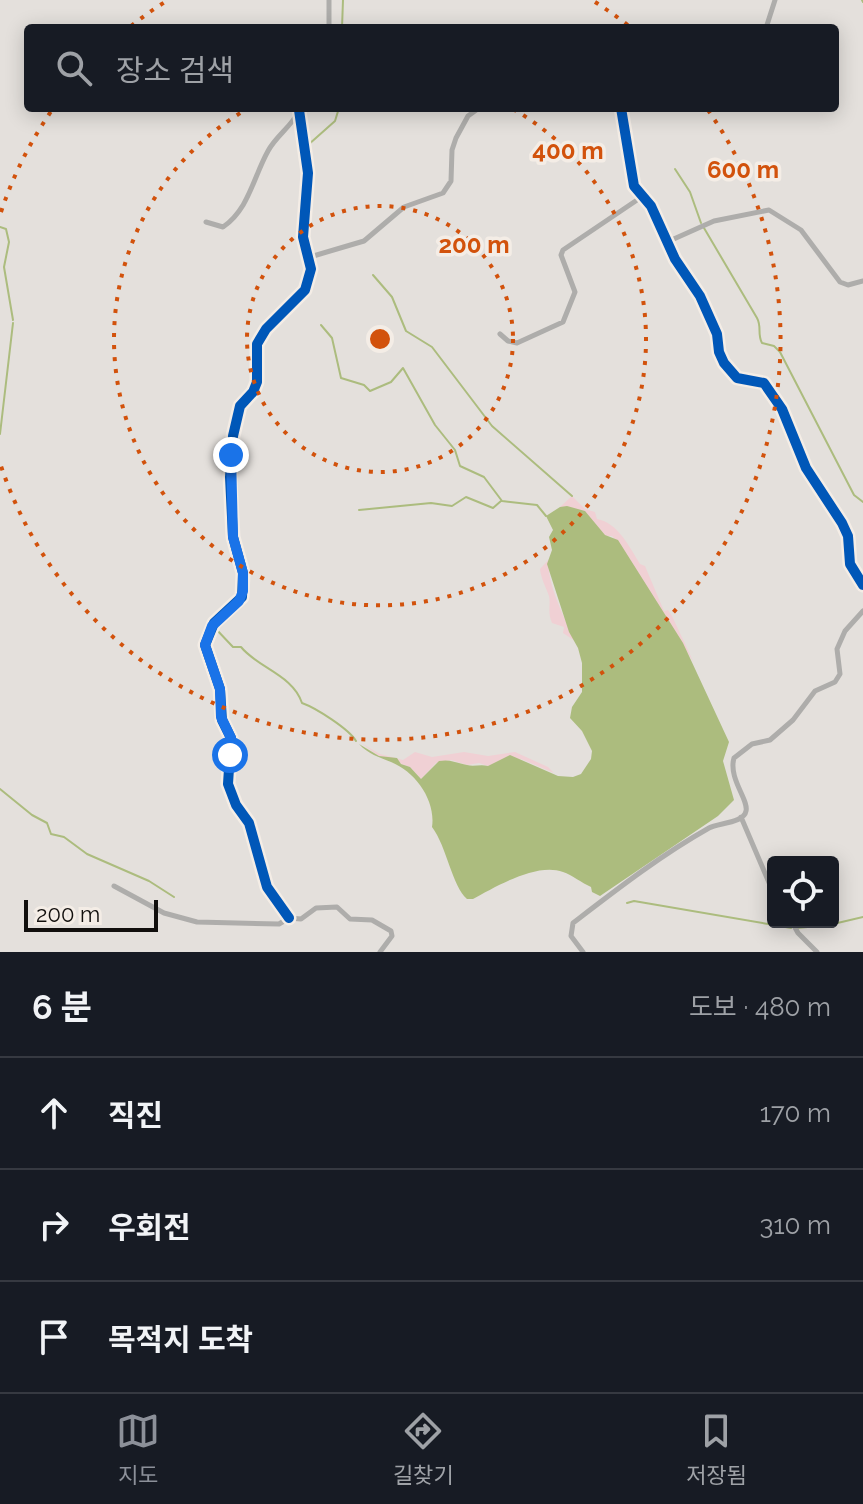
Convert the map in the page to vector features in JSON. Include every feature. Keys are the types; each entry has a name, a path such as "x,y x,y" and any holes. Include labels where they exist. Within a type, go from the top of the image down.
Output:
{"street":[{"path":"329,0 329,24"},
{"path":"767,24 775,0"},
{"path":"206,222 223,227 240,212 268,149 298,112"},
{"path":"289,918 267,887 249,823 231,794 227,772 231,738 222,720 220,689 205,645 212,626 239,601 243,591 243,573 233,537 230,477 233,436 240,406 253,392 257,382 257,344 266,329 305,290 311,269 303,237 308,173 300,112"},
{"path":"310,257 364,241 404,207 443,193 451,181 452,150 456,138 474,112"},
{"path":"622,112 632,181 651,206 667,242 700,296 717,334 719,352 737,378 764,383 782,409 806,468 830,502 848,536 850,564 863,585"},
{"path":"500,334 508,341 517,343 563,322 575,292 561,255 563,250 643,196"},
{"path":"667,242 714,221 769,210 801,230 840,282 854,285 863,281"},
{"path":"583,952 573,939 573,923 711,826 741,817 746,808 734,777 734,758 752,744 770,740 800,713 815,691 835,682 840,674 837,649 845,631 863,611"},
{"path":"741,817 767,878"},
{"path":"114,886 164,913 205,924 279,924 289,918 301,919 316,908 340,908 350,919 377,921 392,934 380,952"},
{"path":"795,928 817,952"}],"shaded area":[{"path":"572,496 585,509 595,512 597,519 617,530 640,564 645,566 664,611 668,610 672,616 694,663 622,547 612,536 605,536 584,511 560,507"},
{"path":"567,506 585,511 605,535 618,540 683,643 729,742 723,761 734,800 718,816 600,896 570,875 541,870 467,899 457,885 432,827 431,807 422,788 409,773 370,753 359,744 379,756 397,758 421,779 439,761 488,766 510,755 558,776 581,774 591,759 592,751 582,731 570,718 572,707 582,692 582,663 547,564 552,550 549,537 553,530 546,516"},
{"path":"551,557 549,574 552,586 575,641 563,633 564,627 552,623 549,596 540,569"},
{"path":"361,743 380,754 403,760 415,752 432,757 464,752 488,756 515,752 548,767 554,773 521,759 488,766 451,760 436,763 421,779 397,759 379,756"}],"waterway":[{"path":"342,24 343,0"},
{"path":"308,145 335,121 338,112"},
{"path":"675,169 690,192 701,223"},
{"path":"0,227 6,229 9,242 4,267 13,320"},
{"path":"704,228 757,318 762,343 774,346 780,352 854,495 863,502"},
{"path":"373,275 392,297 406,331 432,347 492,426 572,496"},
{"path":"0,434 13,323"},
{"path":"321,325 332,338 341,378 364,385 370,391 391,382 403,368 435,425 455,450 460,466 484,477 502,501 537,505 546,516"},
{"path":"359,510 431,503 452,506 466,497 493,508 501,501"},
{"path":"215,628 233,647 241,647 291,685 302,703 332,719 356,741"},
{"path":"0,789 47,823 51,834 64,837 87,854 149,881 174,897"},
{"path":"627,903 634,901 767,924"},
{"path":"839,923 863,917"}],"cycle path":[{"path":"289,918 267,887 249,823 236,805 228,784 231,738 222,720 220,689 205,645 214,623 242,597 243,573 233,537 230,477 233,436 240,406 253,392 257,382 257,344 266,329 305,290 311,269 303,237 308,173 299,112"},
{"path":"622,112 634,186 651,206 675,259 700,296 717,334 724,363 737,378 764,383 782,409 806,468 848,536 850,564 863,585"}],"route":[{"path":"230,755 231,738 221,717 220,689 205,645 214,623 239,601 243,591 243,573 233,537 231,455"}]}
